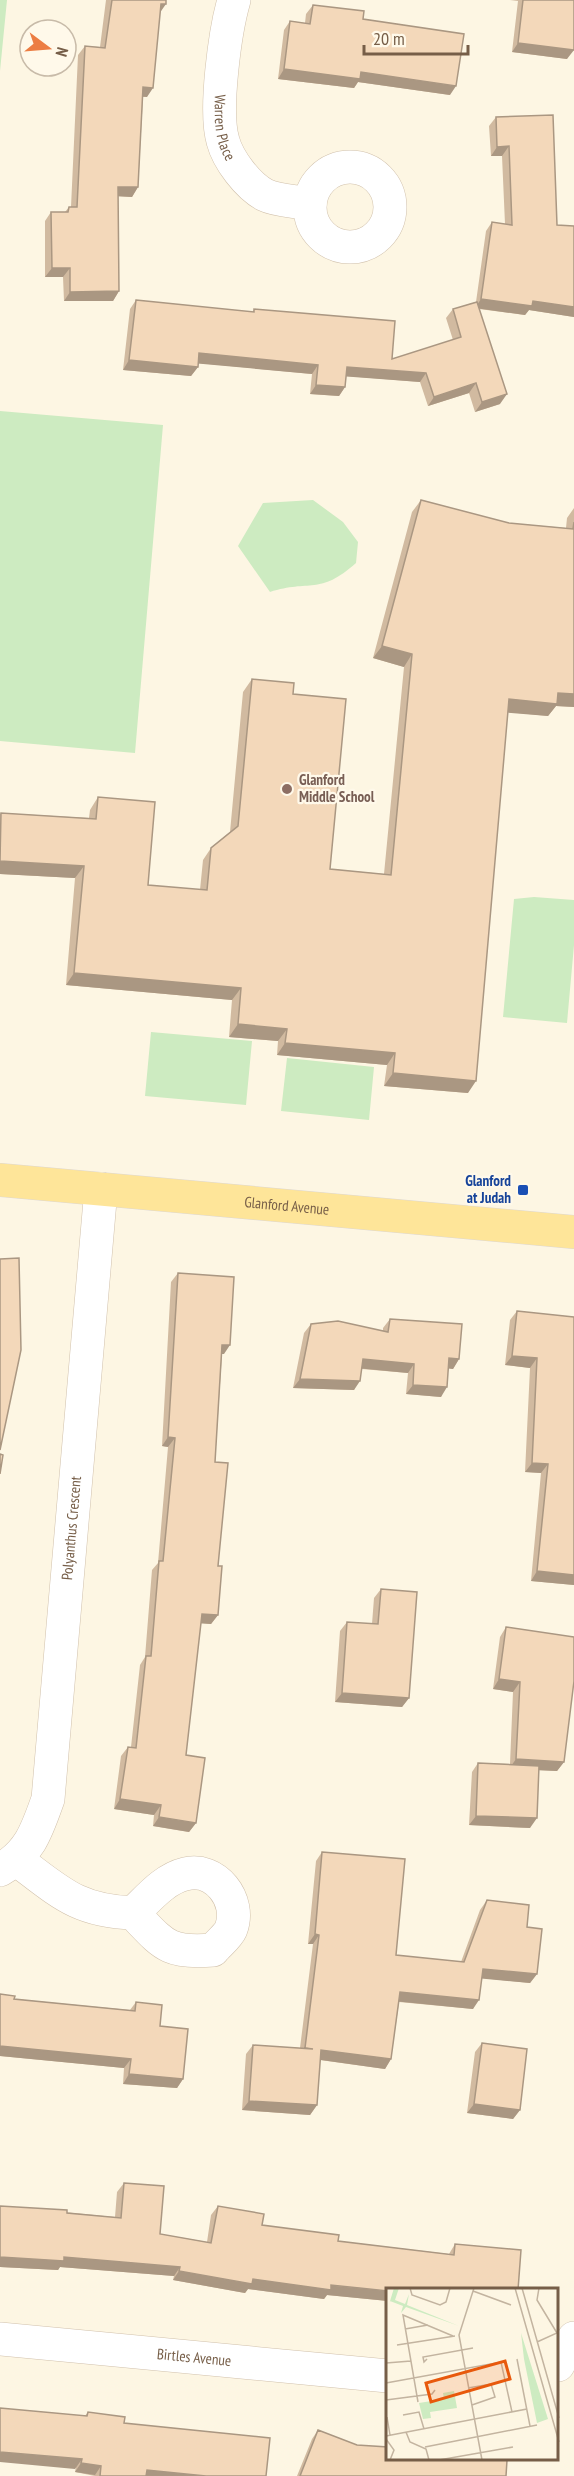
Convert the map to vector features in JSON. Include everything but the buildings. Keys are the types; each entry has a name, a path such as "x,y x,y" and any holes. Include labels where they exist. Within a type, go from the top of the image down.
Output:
{"main road":[{"name":"Glanford Avenue","path":"0,1180 574,1232"}],"street":[{"name":"Warren Place","path":"234,0 224,48 220,92 223,141 239,172 265,195 310,204"},
{"name":"Polyanthus Crescent","path":"101,1189 48,1799 37,1832 9,1865 71,1899 105,1912 133,1912"},
{"path":"559,2363 574,2338"},
{"name":"Birtles Avenue","path":"0,2339 386,2376"}],"green space":[{"path":"0,0 7,0 0,71"},
{"path":"0,411 163,425 135,753 0,741"},
{"path":"313,500 343,522 358,542 356,563 333,580 270,592 238,546 263,503"},
{"path":"534,897 574,900 574,945 567,1023 503,1017 514,899"},
{"path":"151,1032 252,1041 246,1105 145,1096"},
{"path":"287,1058 374,1067 369,1120 281,1111"}],"place":[{"name":"Glanford Middle School","path":"287,789"},
{"name":"Glanford at Judah","path":"523,1190"}]}
